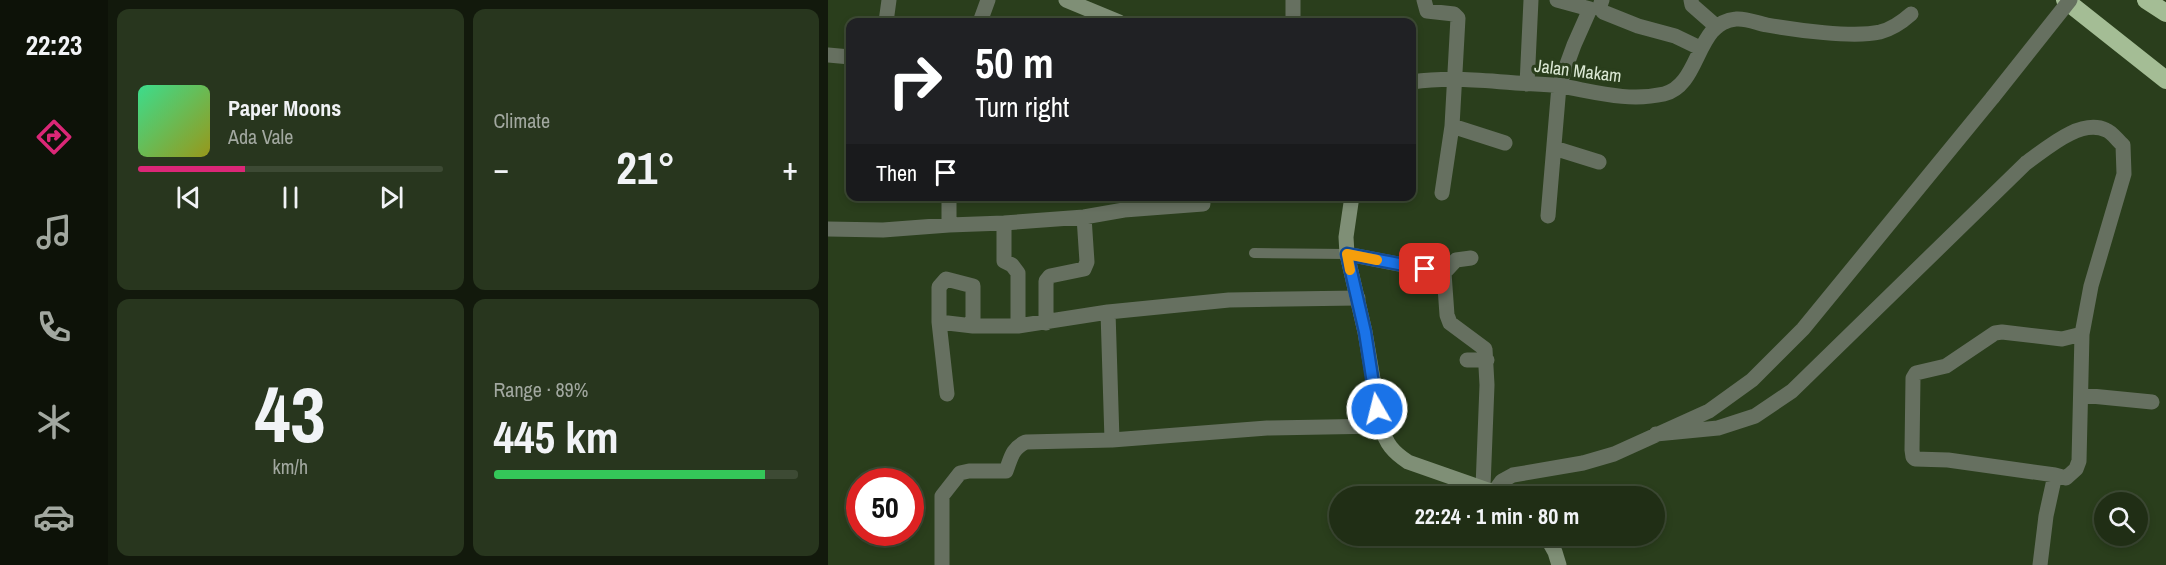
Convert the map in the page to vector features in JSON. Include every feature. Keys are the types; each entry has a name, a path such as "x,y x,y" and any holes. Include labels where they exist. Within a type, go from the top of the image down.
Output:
{"highway":[{"path":"2068,0 2166,80"},
{"path":"2146,0 2166,14"}],"main road":[{"path":"1066,0 1082,3 1111,18"},
{"path":"1351,201 1346,237 1347,254 1365,332 1380,426 1385,441 1394,453 1408,462 1477,486"},
{"path":"1552,546 1559,565"}],"street":[{"path":"887,18 889,0"},
{"path":"981,18 988,0"},
{"path":"1293,0 1293,18"},
{"path":"1424,0 1427,11 1457,16 1456,80 1442,193"},
{"path":"1527,84 1531,0"},
{"path":"1548,216 1559,86 1590,9 1557,0"},
{"path":"1602,0 1600,6 1602,12 1638,26 1675,36 1700,48"},
{"path":"1691,0 1692,5 1717,27 1727,20 1738,19 1789,28 1861,34 1882,32 1902,22 1911,14"},
{"path":"1499,486 1513,475 1583,463 1614,454 1709,411 1752,381 1803,329 1993,97 2068,0"},
{"name":"Jalan Makam","path":"1416,81 1435,79 1559,86 1608,96 1637,98 1671,92 1687,78 1700,48 1717,27"},
{"path":"828,55 846,57"},
{"path":"1452,126 1505,143"},
{"path":"1656,434 1718,428 1755,416 1792,391 2026,163 2068,134 2089,127 2106,130 2123,145 2124,174 2091,286 2082,334 2079,461 2071,476 2066,478 1913,457 1913,378 1916,373 1946,366 1995,333 2062,339 2082,334"},
{"path":"1554,148 1599,162"},
{"path":"949,201 949,225"},
{"path":"828,229 883,230 1083,217 1124,203 1203,204"},
{"path":"1046,323 1046,281 1050,276 1084,269 1087,262 1083,217"},
{"path":"1004,223 1004,261 1012,265 1018,273 1018,326"},
{"path":"1347,254 1444,273"},
{"path":"1471,258 1456,260 1444,273 1449,323 1485,349 1494,486"},
{"path":"947,394 939,322 939,287 946,279 973,286 973,326"},
{"path":"939,322 973,326 1018,326 1108,312 1229,300 1358,298"},
{"path":"1108,312 1112,440"},
{"path":"1467,360 1487,360"},
{"path":"2080,395 2152,402"},
{"path":"942,565 942,496 960,473 1006,471 1017,446 1026,442 1112,440 1267,428 1380,426"},
{"path":"2040,565 2046,516 2055,475"}],"lane":[{"path":"1254,253 1347,254"}],"slow traffic":[{"path":"1350,270 1347,254 1377,260"}],"route":[{"path":"1377,409 1365,332 1347,254 1425,269"}]}
